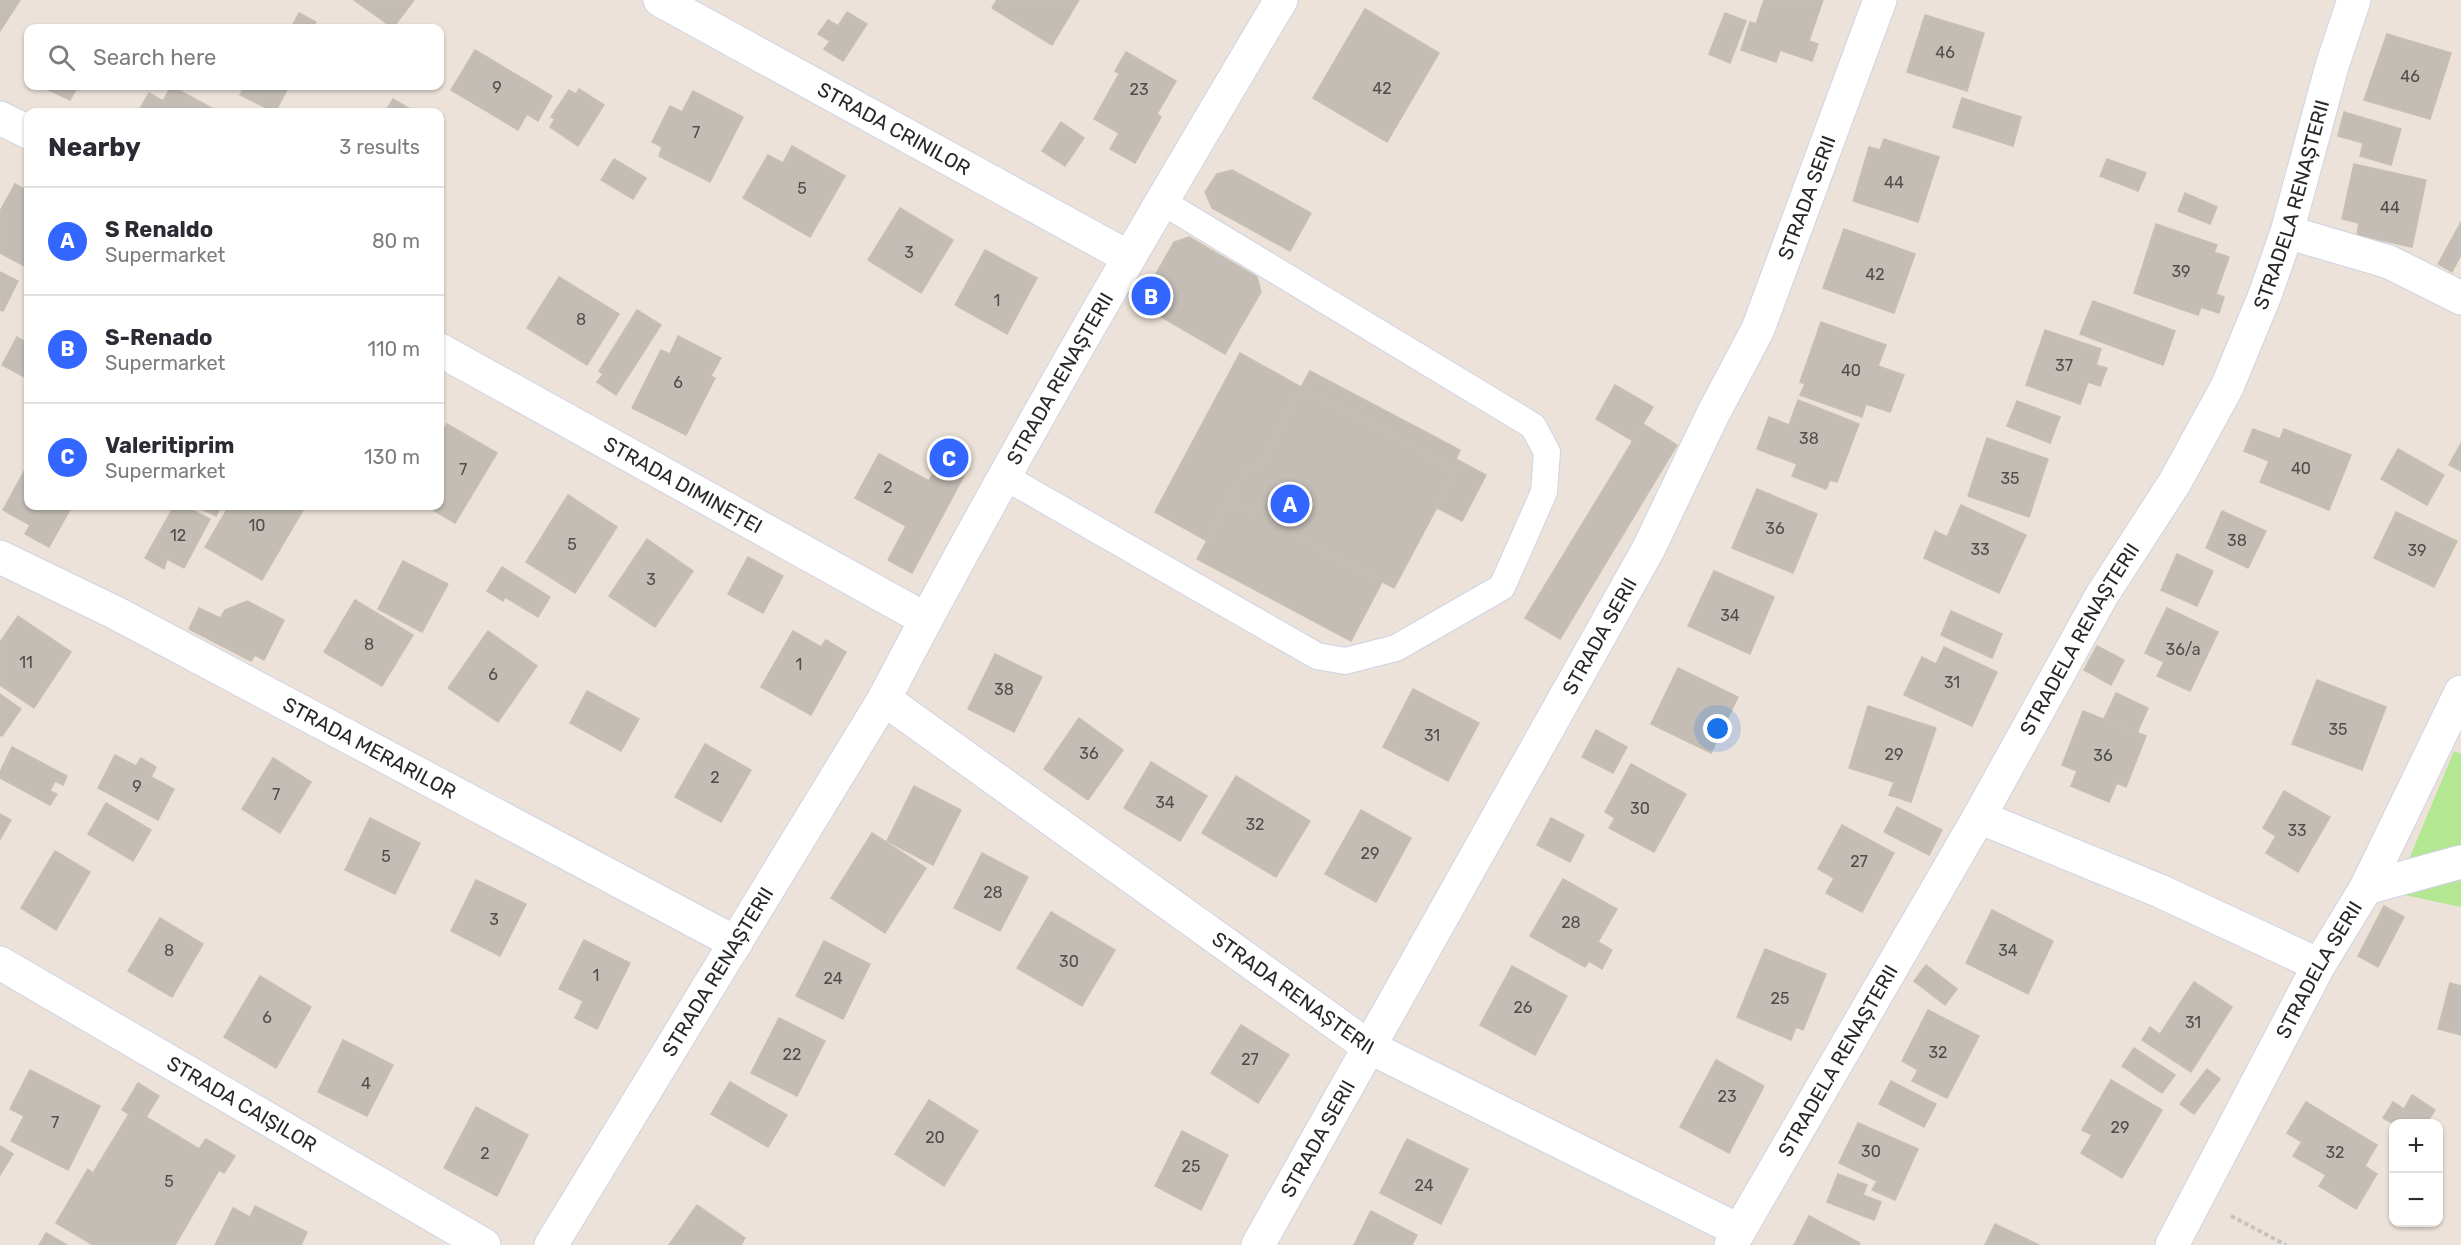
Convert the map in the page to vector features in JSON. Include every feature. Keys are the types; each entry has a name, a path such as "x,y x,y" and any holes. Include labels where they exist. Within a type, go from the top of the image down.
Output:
{"street":[{"name":"STRADA CRINILOR","path":"660,0 1128,257"},
{"name":"STRADA RENAȘTERII","path":"551,1245 884,699 926,619 1128,257 1281,0"},
{"name":"STRADA SERII","path":"1258,1245 1649,548 1713,414 1758,329 1880,0"},
{"name":"STRADELA RENAȘTERII","path":"1735,1237 1979,818 2102,595 2175,482 2227,387 2265,294 2287,232 2332,66 2354,0"},
{"path":"0,118 24,130"},
{"path":"2287,232 2388,262 2461,298"},
{"name":"STRADA DIMINEȚEI","path":"444,352 926,619"},
{"name":"STRADA MERARILOR","path":"0,557 116,613 736,943"},
{"name":"STRADELA SERII","path":"2172,1245 2319,965 2366,888 2461,692"},
{"name":"STRADA RENAȘTERII","path":"884,699 1369,1047 1735,1237"},
{"path":"1979,818 2160,891 2319,965"},
{"path":"2366,888 2461,862"},
{"name":"STRADA CAIȘILOR","path":"0,963 484,1245"}],"lane":[{"path":"1005,477 1317,656 1345,661 1396,648 1502,587 1544,492 1546,452 1533,426 1161,201"}],"path":[{"path":"2197,1199 2286,1245"}],"green space":[{"path":"2454,751 2461,754 2461,907 2395,893"}],"building":[{"path":"0,0 20,0 0,31"},
{"path":"354,0 414,0 396,24 387,24"},
{"path":"997,0 1079,0 1052,45 992,8"},
{"path":"1764,0 1823,0 1809,41 1818,44 1812,61 1780,50 1776,62 1741,50 1750,22 1756,24"},
{"path":"1365,9 1439,53 1387,142 1313,98"},
{"path":"847,12 867,24 843,61 824,49 830,41 818,34 828,20 838,26"},
{"path":"299,13 316,22 315,24 293,24"},
{"path":"1725,13 1746,21 1730,63 1709,54"},
{"path":"1925,15 1984,33 1967,91 1907,72"},
{"path":"2387,34 2451,53 2430,119 2364,100"},
{"path":"475,50 552,96 538,121 527,114 518,130 451,90"},
{"path":"1126,52 1176,81 1157,114 1161,117 1135,163 1110,149 1119,133 1094,119 1119,74 1115,71"},
{"path":"579,89 604,105 578,146 550,127 555,119 551,117 569,90 576,94"},
{"path":"49,90 76,90 70,100"},
{"path":"169,90 178,90 212,108 140,108 149,93 163,101"},
{"path":"243,90 287,90 277,108 267,108 240,95"},
{"path":"693,91 743,117 710,182 659,156 662,147 652,142 670,106 682,112"},
{"path":"1962,98 2021,117 2013,146 1953,127"},
{"path":"393,99 408,108 387,108"},
{"path":"2344,112 2401,129 2391,165 2360,156 2363,143 2338,136"},
{"path":"1061,122 1084,138 1065,166 1042,151"},
{"path":"1884,139 1939,157 1918,222 1853,201 1869,147 1880,150"},
{"path":"792,146 845,176 810,237 743,198 768,155 783,163"},
{"path":"614,159 646,178 633,199 601,180"},
{"path":"2107,159 2146,173 2138,191 2100,176"},
{"path":"2354,164 2426,180 2412,247 2357,235 2359,223 2342,219"},
{"path":"1232,170 1311,213 1290,251 1212,208 1205,192 1217,174"},
{"path":"15,184 24,189 24,266 0,253 0,211"},
{"path":"2185,193 2217,207 2210,224 2178,211"},
{"path":"900,208 953,240 921,293 868,260"},
{"path":"2461,222 2461,255 2452,272 2438,264"},
{"path":"2156,224 2217,245 2214,252 2229,257 2216,294 2224,297 2219,313 2201,307 2198,315 2134,293"},
{"path":"1844,229 1915,254 1894,313 1823,288"},
{"path":"1189,237 1257,277 1261,292 1225,354 1139,304 1174,242"},
{"path":"985,250 1037,278 1007,334 955,305"},
{"path":"0,272 18,281 3,311 0,310"},
{"path":"559,277 619,314 587,365 527,328"},
{"path":"2093,301 2175,331 2163,365 2080,334"},
{"path":"637,310 661,325 616,395 597,382 603,374 599,371"},
{"path":"1821,322 1886,345 1878,366 1904,375 1890,412 1866,404 1862,417 1800,395 1805,384 1800,382"},
{"path":"2045,330 2101,349 2096,365 2107,368 2100,386 2088,382 2080,404 2026,385"},
{"path":"678,336 721,358 711,376 715,378 686,435 632,408 661,350 670,354"},
{"path":"17,337 24,341 24,377 2,365"},
{"path":"1240,353 1301,387 1258,469 1248,464 1207,541 1155,512"},
{"path":"1310,371 1460,450 1456,459 1486,475 1462,521 1437,508 1457,470 1301,387"},
{"path":"1615,385 1653,407 1633,441 1596,419"},
{"path":"1301,387 1457,470 1394,588 1229,500 1248,464 1258,469"},
{"path":"1798,400 1859,424 1837,482 1830,480 1826,489 1792,476 1797,464 1757,449 1769,417 1789,425"},
{"path":"2017,401 2060,417 2050,443 2007,426"},
{"path":"447,424 497,453 455,523 433,510 444,510 444,430"},
{"path":"1643,424 1677,445 1560,639 1525,618"},
{"path":"2253,429 2280,439 2284,429 2351,455 2329,510 2260,482 2269,461 2244,451"},
{"path":"1987,438 2048,459 2029,517 1968,496"},
{"path":"2461,443 2461,471 2449,465"},
{"path":"2398,449 2444,475 2427,505 2381,479"},
{"path":"879,454 929,481 943,454 968,468 912,573 888,560 906,526 855,498"},
{"path":"24,471 24,510 70,510 49,547 25,534 30,525 3,510"},
{"path":"1757,489 1817,514 1793,573 1732,548"},
{"path":"568,495 617,527 575,593 526,562"},
{"path":"1229,500 1382,582 1351,641 1197,559"},
{"path":"1961,505 2026,535 1999,593 1924,558 1935,531 1947,537"},
{"path":"172,510 192,510 210,519 184,568 167,559 164,569 145,558"},
{"path":"204,510 219,510 216,516"},
{"path":"227,510 303,510 262,580 205,547"},
{"path":"2222,511 2266,531 2248,568 2206,548"},
{"path":"2396,512 2457,541 2434,587 2374,558"},
{"path":"647,539 693,571 655,627 609,596"},
{"path":"2177,554 2213,571 2197,606 2161,590"},
{"path":"748,557 783,576 763,613 728,594"},
{"path":"403,561 448,584 422,632 378,609"},
{"path":"502,567 550,597 538,617 505,597 503,601 487,591"},
{"path":"1714,571 1774,597 1750,654 1688,626"},
{"path":"355,600 413,635 382,686 324,652"},
{"path":"247,601 284,620 264,660 255,655 251,661 189,629 199,608 220,618 225,610"},
{"path":"2167,608 2218,632 2190,691 2157,676 2164,662 2145,653"},
{"path":"1951,611 2002,634 1992,658 1941,635"},
{"path":"18,616 71,652 34,708 0,685 0,642"},
{"path":"488,631 537,666 498,722 448,688"},
{"path":"793,631 821,647 826,640 846,652 811,715 761,687"},
{"path":"2097,646 2124,660 2111,685 2084,670"},
{"path":"1944,647 1997,672 1972,726 1904,695 1922,657 1936,664"},
{"path":"995,654 1042,677 1014,732 968,709"},
{"path":"1678,668 1738,697 1711,753 1651,724"},
{"path":"2317,680 2386,707 2362,770 2292,744"},
{"path":"1413,689 1479,723 1448,781 1383,747"},
{"path":"587,691 639,719 621,751 570,723"},
{"path":"2116,693 2148,708 2137,733 2104,719"},
{"path":"0,694 21,709 2,736 0,735"},
{"path":"1868,706 1936,728 1911,802 1889,795 1894,782 1849,768"},
{"path":"2083,711 2146,736 2126,787 2117,783 2109,802 2071,786 2077,771 2062,765"},
{"path":"1079,718 1123,750 1088,800 1044,769"},
{"path":"1596,730 1627,747 1613,773 1582,757"},
{"path":"705,744 751,770 721,822 675,797"},
{"path":"12,747 67,776 63,785 55,781 50,791 57,794 50,805 0,778 0,772"},
{"path":"115,755 136,766 141,758 156,767 151,777 174,789 158,820 98,788"},
{"path":"273,758 311,782 280,833 242,809"},
{"path":"1151,762 1207,796 1180,841 1124,808"},
{"path":"1631,764 1686,794 1654,852 1609,828 1615,818 1605,812"},
{"path":"1236,776 1310,821 1276,877 1202,833"},
{"path":"914,786 961,810 933,865 887,841"},
{"path":"2284,791 2330,817 2298,872 2266,853 2276,836 2263,828"},
{"path":"106,803 151,830 133,861 88,834"},
{"path":"1897,807 1942,830 1929,855 1884,832"},
{"path":"1361,810 1411,838 1376,902 1325,874"},
{"path":"0,814 11,820 0,839"},
{"path":"370,818 420,843 395,894 345,870"},
{"path":"1551,818 1584,835 1570,862 1537,845"},
{"path":"1842,825 1894,853 1862,912 1826,893 1834,878 1818,869"},
{"path":"872,833 926,868 885,933 831,898"},
{"path":"55,851 90,872 56,930 21,908"},
{"path":"982,853 1028,877 1000,931 954,908"},
{"path":"1563,879 1617,909 1598,942 1612,950 1602,969 1589,961 1585,967 1530,936"},
{"path":"476,880 526,904 500,956 451,931"},
{"path":"2384,906 2404,917 2378,967 2358,956"},
{"path":"1992,910 2053,941 2028,994 1966,963"},
{"path":"1051,912 1115,950 1082,1006 1017,968"},
{"path":"160,918 203,944 172,997 128,971"},
{"path":"584,940 630,963 597,1029 575,1018 583,1001 559,989"},
{"path":"824,941 870,964 843,1019 796,996"},
{"path":"1765,949 1826,974 1803,1030 1796,1027 1791,1040 1737,1017"},
{"path":"1926,965 1957,989 1945,1005 1914,981"},
{"path":"1512,966 1567,996 1535,1055 1480,1025"},
{"path":"260,976 311,1007 276,1068 224,1037"},
{"path":"2194,982 2232,1007 2191,1072 2142,1040 2150,1027 2160,1034"},
{"path":"2450,983 2461,986 2461,1035 2438,1029"},
{"path":"1928,1010 1979,1036 1947,1098 1912,1081 1918,1070 1902,1061"},
{"path":"779,1018 825,1041 797,1096 751,1073"},
{"path":"1241,1025 1289,1055 1258,1103 1211,1073"},
{"path":"343,1040 393,1065 367,1116 318,1092"},
{"path":"2134,1048 2175,1075 2162,1093 2122,1066"},
{"path":"1716,1060 1764,1086 1729,1153 1680,1127"},
{"path":"2207,1069 2220,1079 2194,1114 2180,1104"},
{"path":"30,1070 100,1106 68,1170 11,1141 24,1116 10,1109"},
{"path":"2111,1080 2162,1110 2122,1178 2081,1153 2092,1135 2082,1130"},
{"path":"1891,1081 1936,1104 1924,1127 1879,1104"},
{"path":"730,1082 787,1115 768,1147 711,1114"},
{"path":"138,1083 159,1096 146,1117 199,1149 206,1139 235,1156 224,1173 219,1170 175,1245 93,1245 56,1223 88,1169 93,1173 129,1114 122,1110"},
{"path":"2412,1095 2435,1110 2429,1119 2389,1119 2389,1121 2383,1118 2393,1102 2404,1109"},
{"path":"929,1100 978,1131 944,1186 895,1154"},
{"path":"2306,1102 2377,1145 2365,1166 2377,1174 2356,1209 2319,1186 2326,1175 2293,1156 2302,1142 2287,1133"},
{"path":"476,1107 528,1135 497,1196 444,1168"},
{"path":"1858,1123 1918,1149 1895,1200 1872,1190 1877,1181 1839,1163"},
{"path":"1182,1131 1228,1155 1201,1210 1155,1186"},
{"path":"1407,1139 1468,1169 1441,1224 1380,1193"},
{"path":"0,1146 13,1154 0,1175"},
{"path":"1838,1174 1867,1185 1863,1195 1881,1202 1874,1220 1827,1202"},
{"path":"697,1205 745,1238 741,1245 669,1245"},
{"path":"255,1206 307,1232 301,1245 215,1245 233,1208 250,1217"},
{"path":"1371,1211 1417,1235 1412,1245 1354,1245"},
{"path":"1809,1216 1860,1243 1859,1245 1794,1245"},
{"path":"1995,1224 2039,1245 1985,1245"},
{"path":"46,1233 67,1245 39,1245"}],"place":[{"name":"S-Renado","path":"1151,296"},
{"name":"Valeritiprim","path":"949,458"},
{"name":"S Renaldo","path":"1290,504"}]}
